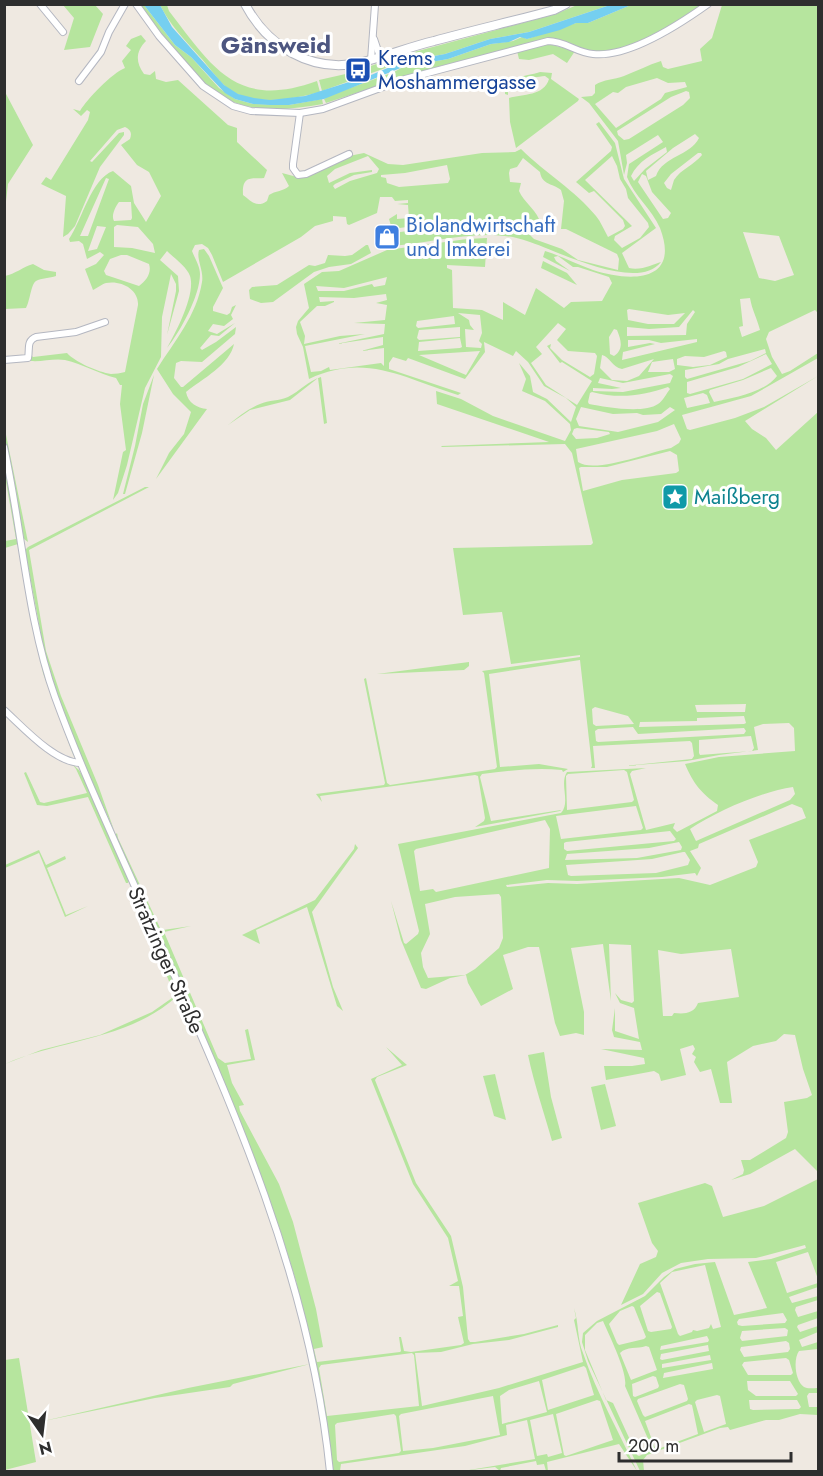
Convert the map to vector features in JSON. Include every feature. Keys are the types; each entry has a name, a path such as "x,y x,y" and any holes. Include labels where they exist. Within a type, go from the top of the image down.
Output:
{"main road":[{"path":"245,4 259,27 291,53 312,61 334,65 358,63 543,13 566,4"}],"street":[{"path":"40,4 63,32"},
{"path":"79,81 101,52 108,33 125,4"},
{"path":"136,4 189,72 222,100 232,106 251,111 300,113 323,109 355,96 443,68 548,41 591,54 614,52 662,32 708,4"},
{"path":"375,4 372,35 375,58"},
{"path":"300,113 293,164 298,174 306,174 349,154"},
{"path":"4,360 28,358 29,343 36,337 76,332 105,322"},
{"name":"Stratzinger Straße","path":"4,447 44,662 80,764 243,1135 273,1216 294,1281 307,1336 330,1472"},
{"path":"4,710 45,747 80,764"}],"green space":[{"path":"63,5 95,5 103,14 90,47 64,50 74,18"},
{"path":"140,5 144,5 175,45 191,57 219,88 235,99 253,104 289,105 322,99 323,104 290,109 268,109 236,103 222,96 182,61"},
{"path":"160,5 167,5 169,11 199,50 214,66 230,78 247,87 266,90 289,89 317,81 320,92 272,100 247,97 236,93 219,80 178,32"},
{"path":"577,5 610,5 529,32 490,39 445,54 402,62 322,91 319,80 556,14"},
{"path":"631,5 704,5 652,36 622,48 594,52 558,39 545,39 429,69 326,103 324,99 403,67 448,59 491,44 513,41 522,37 527,39 576,23 588,23"},
{"path":"722,5 818,5 818,313 815,310 769,332 766,339 772,357 782,374 818,353 818,358 751,396 682,415 687,429 690,430 735,418 764,407 818,376 745,421 752,429 766,438 776,450 818,412 818,1172 795,1149 750,1174 731,1180 743,1174 741,1160 750,1160 786,1138 788,1132 784,1102 812,1095 795,1035 784,1034 776,1041 753,1046 727,1062 732,1103 720,1103 711,1069 700,1072 694,1062 696,1057 692,1054 695,1049 693,1045 680,1049 686,1075 661,1081 659,1074 654,1071 606,1080 604,1066 645,1064 644,1058 601,1049 642,1050 640,1042 614,1037 612,1030 615,1008 615,1031 639,1039 634,1008 620,1003 615,993 621,1000 632,1003 634,1001 631,945 609,944 611,1001 603,944 571,948 584,1012 584,1035 576,1033 560,1036 555,1023 539,947 528,947 503,955 513,989 481,1006 466,975 450,978 426,989 421,988 401,940 391,901 406,944 419,931 398,844 561,813 565,804 564,782 567,772 646,768 632,771 630,774 646,830 675,823 673,828 677,832 717,811 718,805 698,787 685,764 719,757 795,751 794,728 789,723 763,724 754,727 758,750 752,751 754,748 751,736 699,740 700,755 747,751 687,761 624,766 692,759 694,756 690,741 593,746 595,768 591,768 580,660 489,674 500,767 539,764 568,769 563,772 552,769 532,769 482,774 480,777 491,821 560,811 475,827 485,818 478,776 475,775 320,796 322,802 316,794 384,785 385,783 364,679 366,678 387,783 390,785 495,769 497,767 482,671 580,657 580,655 511,664 502,612 463,615 453,548 591,545 593,543 572,453 565,444 441,446 549,442 437,404 436,391 461,399 493,416 565,441 571,430 570,424 545,401 522,391 526,379 519,363 530,376 533,392 547,399 571,422 576,407 566,398 544,386 528,362 516,351 513,356 484,342 485,352 465,379 408,358 406,361 393,357 389,363 389,369 461,393 458,395 403,376 367,368 330,371 309,379 303,347 296,327 309,308 304,284 322,272 339,271 387,250 487,238 485,267 447,265 447,268 452,270 453,308 482,310 503,320 503,302 525,315 536,288 564,308 571,302 602,301 612,283 609,277 573,267 558,256 554,257 570,271 543,257 545,251 607,274 636,276 658,269 664,259 665,246 660,228 627,177 629,164 663,142 658,135 626,155 624,175 618,141 589,103 581,97 592,96 595,93 595,85 598,83 624,76 661,61 663,67 668,69 702,61 700,49 712,38","holes":["657,78 668,83 685,82 687,87 665,93 661,99 616,128 595,104 613,92 618,93 626,87","689,92 690,98 683,105 624,140 617,131 671,97","695,134 699,138 689,149 659,169 656,176 648,180 646,171 673,148","666,147 667,152 634,181 631,176 646,158","701,153 699,158 677,176 671,190 664,183 671,174","642,174 646,176 652,192 671,213 668,218 663,219 638,182","743,232 779,236 794,275 775,281 759,278","387,277 385,285 374,287 372,284 344,291 318,291 316,286 344,288","386,294 387,300 376,303 387,305 385,320 354,323 385,324 384,334 336,344 383,337 383,345 361,351 384,348 384,366 381,363 330,370 329,367 311,372 305,346 365,334 340,336 304,344 305,336 300,322 317,306 325,306 334,301 320,302 319,297 354,298","750,298 760,330 742,337 739,327 743,326 740,299","627,310 668,315 685,313 674,324 648,324 628,320","693,310 695,312 687,324 686,335 627,336 627,327 649,329 679,327","458,313 480,315 481,348 466,347 465,329 474,330 469,320","454,316 455,324 418,328 416,326 417,321","558,323 566,329 557,340 568,351 595,353 597,356 594,374 590,377 562,360 550,348 551,344 547,346 560,363 562,362 592,381 577,405 546,385 531,363 542,354 536,347","460,327 460,337 419,340 417,338 419,330","614,329 620,337 619,350 614,356 610,354 609,337","460,338 462,347 460,348 418,351 419,342","697,339 697,342 622,360 623,352 655,344 628,347 628,340 649,340 661,343","765,349 766,353 750,361 687,379 685,370 719,364 728,359","480,351 466,375 419,355","726,352 727,357 710,365 693,367 677,365 677,359 685,356 704,357","766,354 772,364 743,379 687,393 687,382 738,367","602,355 622,369 654,359 639,376 627,381 612,380 600,368","673,359 675,369 669,372 648,372 652,362","771,368 777,376 764,387 714,402 709,392","670,374 673,376 670,383 623,392 593,391 593,388 621,388 598,383 600,378 623,383","668,387 670,389 660,403 644,409 614,408 588,402 592,392 621,396 649,393","703,393 707,395 710,403 687,408 684,398","581,407 613,414 643,415 661,414 670,407 675,410 658,422 618,432 579,426 576,419","674,424 681,439 671,448 609,464 586,465 578,462 576,449 657,431","577,428 610,434 597,438 576,439 572,434","670,451 677,455 679,471 676,473 622,480 583,491 579,468 607,467","746,704 745,712 697,712 695,705","595,707 628,716 634,724 596,726 593,724 592,709","744,716 746,723 639,727 640,722 697,721 697,718","633,727 638,734 744,728 746,731 744,734 598,742 595,731","624,770 627,772 634,800 567,810 566,776","793,787 795,794 790,800 696,841 690,829 726,809 753,798","792,804 802,808 806,818 749,840 758,862 756,867 710,885 679,878 577,884 548,883 507,887 506,885 547,880 662,877 695,873 697,876 701,868 690,851 698,848 699,844","636,806 643,828 561,839 556,816","545,820 550,829 549,868 436,892 433,889 420,891 414,851 416,849","670,831 676,839 567,851 564,849 566,842","679,842 682,847 681,850 637,858 565,860 567,854 649,848","683,852 690,860 688,865 656,873 571,876 568,875 566,865 652,859","499,894 503,938 499,948 475,969 465,975 428,978 423,967 421,953 430,934 425,904 455,897","731,949 739,997 698,1003 691,1011 674,1013 672,1016 663,1016 658,950 681,954"]},
{"path":"141,35 146,41 138,57 144,74 150,75 155,71 156,79 166,82 178,80 228,125 237,128 237,142 267,170 264,178 248,179 244,184 243,195 257,204 267,201 269,195 289,186 282,173 297,177 349,156 364,153 388,164 403,165 482,153 515,152 521,149 588,207 598,218 608,237 623,229 625,226 623,220 594,191 589,193 576,182 611,151 612,147 596,124 599,122 615,143 624,179 656,228 622,253 629,268 643,268 661,262 650,270 634,273 616,271 576,260 527,241 494,235 390,246 389,240 394,238 393,233 408,231 407,227 392,229 389,219 397,214 397,219 409,218 408,205 397,204 408,203 408,200 395,201 392,197 380,197 377,213 349,225 346,217 333,216 333,221 315,226 301,237 223,282 208,248 202,244 195,245 192,251 200,274 197,293 178,333 167,348 184,313 191,284 186,269 167,251 160,260 178,276 179,291 167,335 176,291 176,284 171,274 162,317 161,357 145,388 127,465 118,493 113,500 123,452 126,450 120,404 122,385 116,378 72,362 31,361 31,355 33,357 67,353 81,363 100,371 111,374 125,372 138,305 136,295 128,287 112,282 93,290 85,269 96,264 104,255 100,252 87,259 83,244 79,241 70,242 69,239 93,191 105,175 113,171 131,186 134,203 146,222 161,196 149,172 137,165 121,145 131,137 130,131 125,127 117,130 90,161 92,162 119,133 124,132 100,167 75,226 63,237 66,196 41,184 46,177 51,180 88,120 90,112 87,110 81,116 73,109 80,111 100,87 125,68 122,61 131,50 126,46 131,39","holes":["368,156 379,169 377,173 350,181 335,189 333,186 335,184 354,175 372,172 372,170 350,173 329,183 327,176 335,169","612,156 628,198 649,227 640,238 622,248 614,240 615,236 632,226 585,180","523,158 540,172 545,182 561,190 564,201 561,229 566,229 617,254 618,270 578,260 562,249 534,239 529,234 532,226 539,219 519,191 521,183 510,182 510,169 517,167","447,165 450,179 448,183 399,187 387,183 386,178 381,175","106,178 109,179 88,236 80,236","119,202 131,202 131,220 114,221 113,214","117,225 138,227 153,244 155,253 114,247 114,227","97,226 106,227 97,249 88,251","121,255 127,255 149,264 150,267 148,276 139,286 106,275 104,271 110,259"]},
{"path":"549,44 575,51 567,63 553,54 529,60 519,59 517,51"},
{"path":"540,72 552,73 551,79 579,99 516,148 510,122 509,98 543,89 549,79 545,76 524,79 511,86 508,95 505,92 516,79"},
{"path":"5,92 33,145 8,184 5,210"},
{"path":"366,245 371,253 351,264 314,272 273,302 261,303 250,299 249,290 252,287 277,285 309,265 325,263 328,255 352,255"},
{"path":"204,249 223,288 213,311 227,315 236,305 231,315 233,319 224,326 213,324 208,331 217,334 235,323 219,336 211,335 200,348 202,350 216,342 236,327 235,334 202,362 181,361 176,363 174,378 183,387 234,344 227,359 221,365 186,392 194,404 207,409 156,479 169,453 184,434 191,412 173,394 157,369 184,328 195,306 202,278 198,254 199,250"},
{"path":"543,261 567,273 577,285 541,268"},
{"path":"33,264 44,270 56,272 56,276 40,279 34,283 26,308 5,309 5,276"},
{"path":"154,375 142,433 125,494 123,494 143,404"},
{"path":"321,377 327,423 324,424 318,378"},
{"path":"318,378 290,400 250,410 228,425 243,413 256,406 288,397"},
{"path":"4,425 28,542 24,539"},
{"path":"4,461 39,652 75,760 43,673 18,544 5,548 5,541 16,539"},
{"path":"145,487 149,487 29,550 46,651 61,696 114,830 83,762 58,697 44,651 25,550"},
{"path":"469,662 469,666 464,670 377,674"},
{"path":"72,764 85,780 129,880 128,883 126,883 88,797 47,806 37,805 24,773 26,772 40,802 44,803 87,793"},
{"path":"117,833 160,928 155,927 114,836"},
{"path":"355,844 358,848 312,912 333,987 343,1011 337,1006 307,907 256,930 260,944 242,935 315,900 354,849"},
{"path":"39,850 46,865 65,856 66,859 47,868 66,915 88,906 65,917 39,853 5,868 5,865"},
{"path":"132,887 177,990 177,996 158,1011 138,1022 117,1030 5,1064 41,1050 100,1035 152,1012 172,998 172,989"},
{"path":"191,926 164,932 218,1058 225,1063 251,1059 245,1030 248,1029 255,1060 227,1065 232,1083 244,1105 239,1106 240,1111 279,1184 293,1222 316,1309 323,1347 314,1349 317,1362 400,1352 399,1337 401,1337 404,1351 411,1352 464,1343 458,1317 463,1316 459,1286 449,1286 458,1281 448,1238 413,1184 371,1079 402,1065 386,1047 407,1065 377,1077 375,1080 416,1183 451,1236 463,1287 468,1339 470,1342 475,1342 524,1334 558,1325 558,1327 509,1340 473,1344 441,1352 415,1353 422,1406 499,1388 583,1362 574,1320 576,1318 574,1308 577,1319 581,1348 601,1398 637,1471 619,1444 547,1462 548,1471 544,1464 537,1465 536,1461 501,1468 500,1471 495,1467 463,1471 535,1459 527,1420 506,1425 507,1435 465,1446 341,1464 340,1471 333,1471 309,1335 296,1281 245,1134 159,935 163,930","holes":["412,1353 419,1406 327,1416 319,1368 321,1365","584,1366 594,1395 548,1410 542,1380","539,1381 547,1412 502,1424 500,1396 509,1390","493,1396 500,1435 433,1448 403,1451 399,1416","597,1400 600,1401 613,1440 564,1455 556,1414","394,1414 401,1451 339,1462 335,1425","553,1414 562,1453 548,1457 547,1454 537,1456 530,1420"]},
{"path":"544,1052 551,1097 562,1138 552,1141 528,1055"},
{"path":"495,1074 506,1120 494,1116 483,1076"},
{"path":"605,1084 616,1126 601,1130 591,1087"},
{"path":"818,1179 818,1279 808,1252 776,1262 787,1293 818,1283 818,1287 789,1297 792,1303 818,1296 818,1300 796,1307 795,1310 798,1317 818,1311 818,1318 797,1327 800,1332 818,1326 818,1332 799,1340 802,1347 818,1342 818,1349 799,1351 796,1364 801,1384 807,1388 818,1388 818,1393 809,1393 807,1396 809,1407 818,1407 818,1415 800,1414 730,1430 728,1427 720,1428 647,1455 643,1460 644,1471 640,1471 607,1400 613,1403 637,1455 652,1450 625,1386 624,1372 617,1354 603,1321 597,1323 585,1335 585,1350 603,1392 588,1361 582,1342 583,1333 597,1321 645,1296 675,1269 695,1264 715,1262 734,1315 767,1308 748,1262 771,1259 806,1248 805,1245 756,1258 708,1259 681,1263 662,1273 643,1294 621,1305 640,1264 656,1257 658,1251 652,1243 638,1203 705,1183 712,1186 723,1217 764,1206","holes":["705,1265 721,1327 713,1329 711,1324 709,1328 693,1330 680,1336 660,1283 672,1272","657,1292 660,1293 672,1327 648,1331 640,1306","632,1306 646,1337 619,1345 609,1324 620,1311","783,1313 787,1320 785,1323 738,1325 739,1319","785,1328 788,1330 787,1336 742,1341 740,1338 742,1331","707,1336 708,1342 660,1350 661,1346","786,1341 789,1343 788,1352 744,1357 740,1350 741,1347","708,1345 709,1351 660,1359 661,1354","649,1347 657,1370 631,1380 620,1353 626,1349","710,1355 711,1360 662,1368 662,1364","786,1358 789,1360 793,1373 791,1375 748,1375 742,1365 744,1362","712,1363 713,1369 663,1378 664,1373","656,1377 658,1388 635,1397 632,1384","747,1381 790,1381 798,1394 796,1396 756,1396 748,1390","680,1384 684,1385 687,1401 645,1417 638,1399","720,1396 726,1424 704,1432 695,1402","749,1400 797,1400 801,1407 799,1409 753,1410 750,1409","689,1404 692,1405 698,1434 658,1449 655,1448 645,1421"]},
{"path":"19,1358 36,1462 5,1470 5,1360"},
{"path":"310,1364 233,1384 230,1387 155,1398 39,1422 188,1388"}],"water":[{"path":"144,5 160,5 172,27 224,85 238,94 270,100 305,96 371,75 402,62 445,54 490,39 529,32 610,5 631,5 588,23 576,23 527,39 520,37 448,59 403,67 324,99 289,105 270,105 253,104 235,99 225,93 191,57 175,45"}],"place":[{"name":"Krems Moshammergasse","path":"358,70"},
{"name":"Biolandwirtschaft und Imkerei","path":"387,237"},
{"name":"Maißberg","path":"675,497"}],"district":[{"name":"Gänsweid","path":"276,45"}]}
